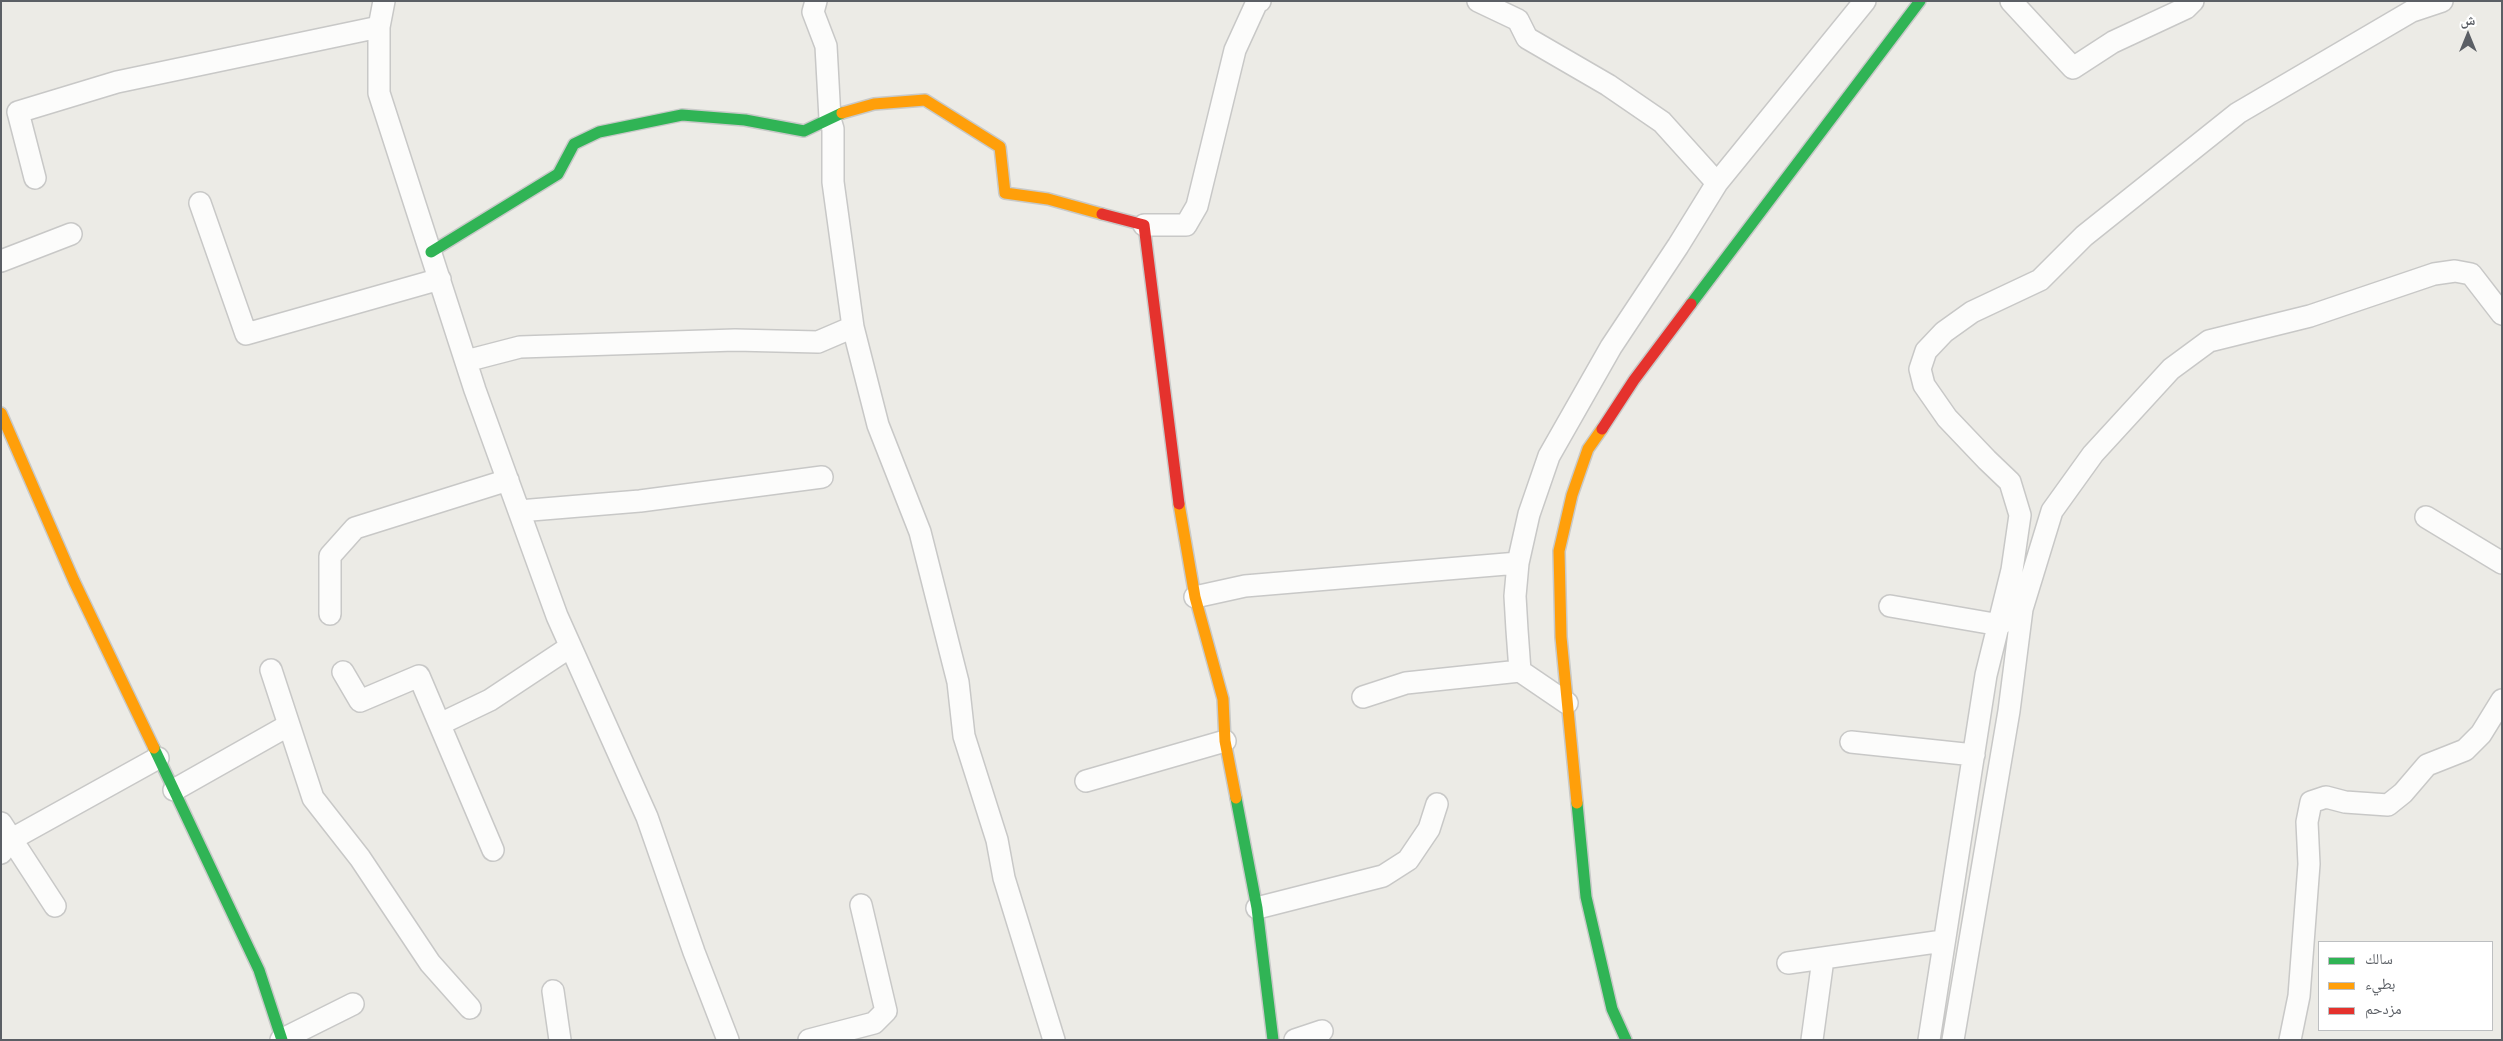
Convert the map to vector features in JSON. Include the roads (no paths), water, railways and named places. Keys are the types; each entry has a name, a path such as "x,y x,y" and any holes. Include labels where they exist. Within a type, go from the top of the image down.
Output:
{"street":[{"path":"384,1 379,27 379,93 466,360 519,511 570,647 647,817 694,952 728,1040"},
{"path":"816,1 813,12 826,46 830,119 833,129 833,182 853,327 878,425 920,532 958,682 964,736 997,840 1004,878 1054,1040"},
{"path":"432,252 558,174 574,144 599,132 682,115 745,120 804,131 830,119 874,104 925,100 1000,147 1005,192 1048,199 1144,225 1186,225 1197,206 1235,50 1257,2 1260,1"},
{"path":"1478,1 1518,20 1527,38 1608,85 1662,122 1717,183"},
{"path":"1520,671 1515,596 1518,563 1529,514 1549,456 1611,347 1717,183 1865,1"},
{"path":"1626,1040 1612,1009 1586,897 1561,637 1559,551 1572,495 1588,449 1634,380 1920,1"},
{"path":"2010,1 2073,68 2113,42 2186,8 2193,1"},
{"path":"1929,1040 1943,941 1958,866 1986,675 2000,625 2012,570 2020,515 2010,482 1947,418 1924,385 1920,370 1926,351 1944,332 1972,312 2040,280 2084,236 2238,113 2412,11 2442,1"},
{"path":"35,178 18,112 117,82 379,27"},
{"path":"200,203 246,334 440,280"},
{"path":"1144,225 1180,513 1194,597 1224,699 1226,741 1257,908 1273,1040"},
{"path":"1,261 72,234"},
{"path":"1953,1040 2008,720 2022,609 2052,512 2093,454 2171,369 2209,341 2310,316 2434,274 2455,271 2471,274 2502,314"},
{"path":"466,360 520,347 735,340 818,342 853,327"},
{"path":"1,413 74,581 259,970 281,1040 354,1004"},
{"path":"519,511 640,500 822,477"},
{"path":"330,614 330,556 355,528 508,480"},
{"path":"2426,517 2502,563"},
{"path":"1194,597 1245,586 1518,563"},
{"path":"1890,606 2000,625"},
{"path":"440,724 490,700 570,647"},
{"path":"270,670 313,798 360,858 430,964 470,1008"},
{"path":"1364,697 1406,682 1520,671 1567,703"},
{"path":"343,672 360,701 419,676 493,850"},
{"path":"2290,1040 2299,996 2309,864 2307,822 2311,802 2326,796 2345,802 2388,805 2403,793 2426,765 2465,750 2481,734 2502,700"},
{"path":"174,790 289,725"},
{"path":"1086,781 1226,741"},
{"path":"1851,742 1974,755"},
{"path":"55,906 5,838 158,758"},
{"path":"1257,908 1383,876 1408,860 1429,829 1437,804"},
{"path":"809,1040 874,1023 886,1011 861,905"},
{"path":"1788,963 1943,941"},
{"path":"1812,1040 1823,959"},
{"path":"553,991 560,1040"},
{"path":"1295,1040 1322,1031"}]}
